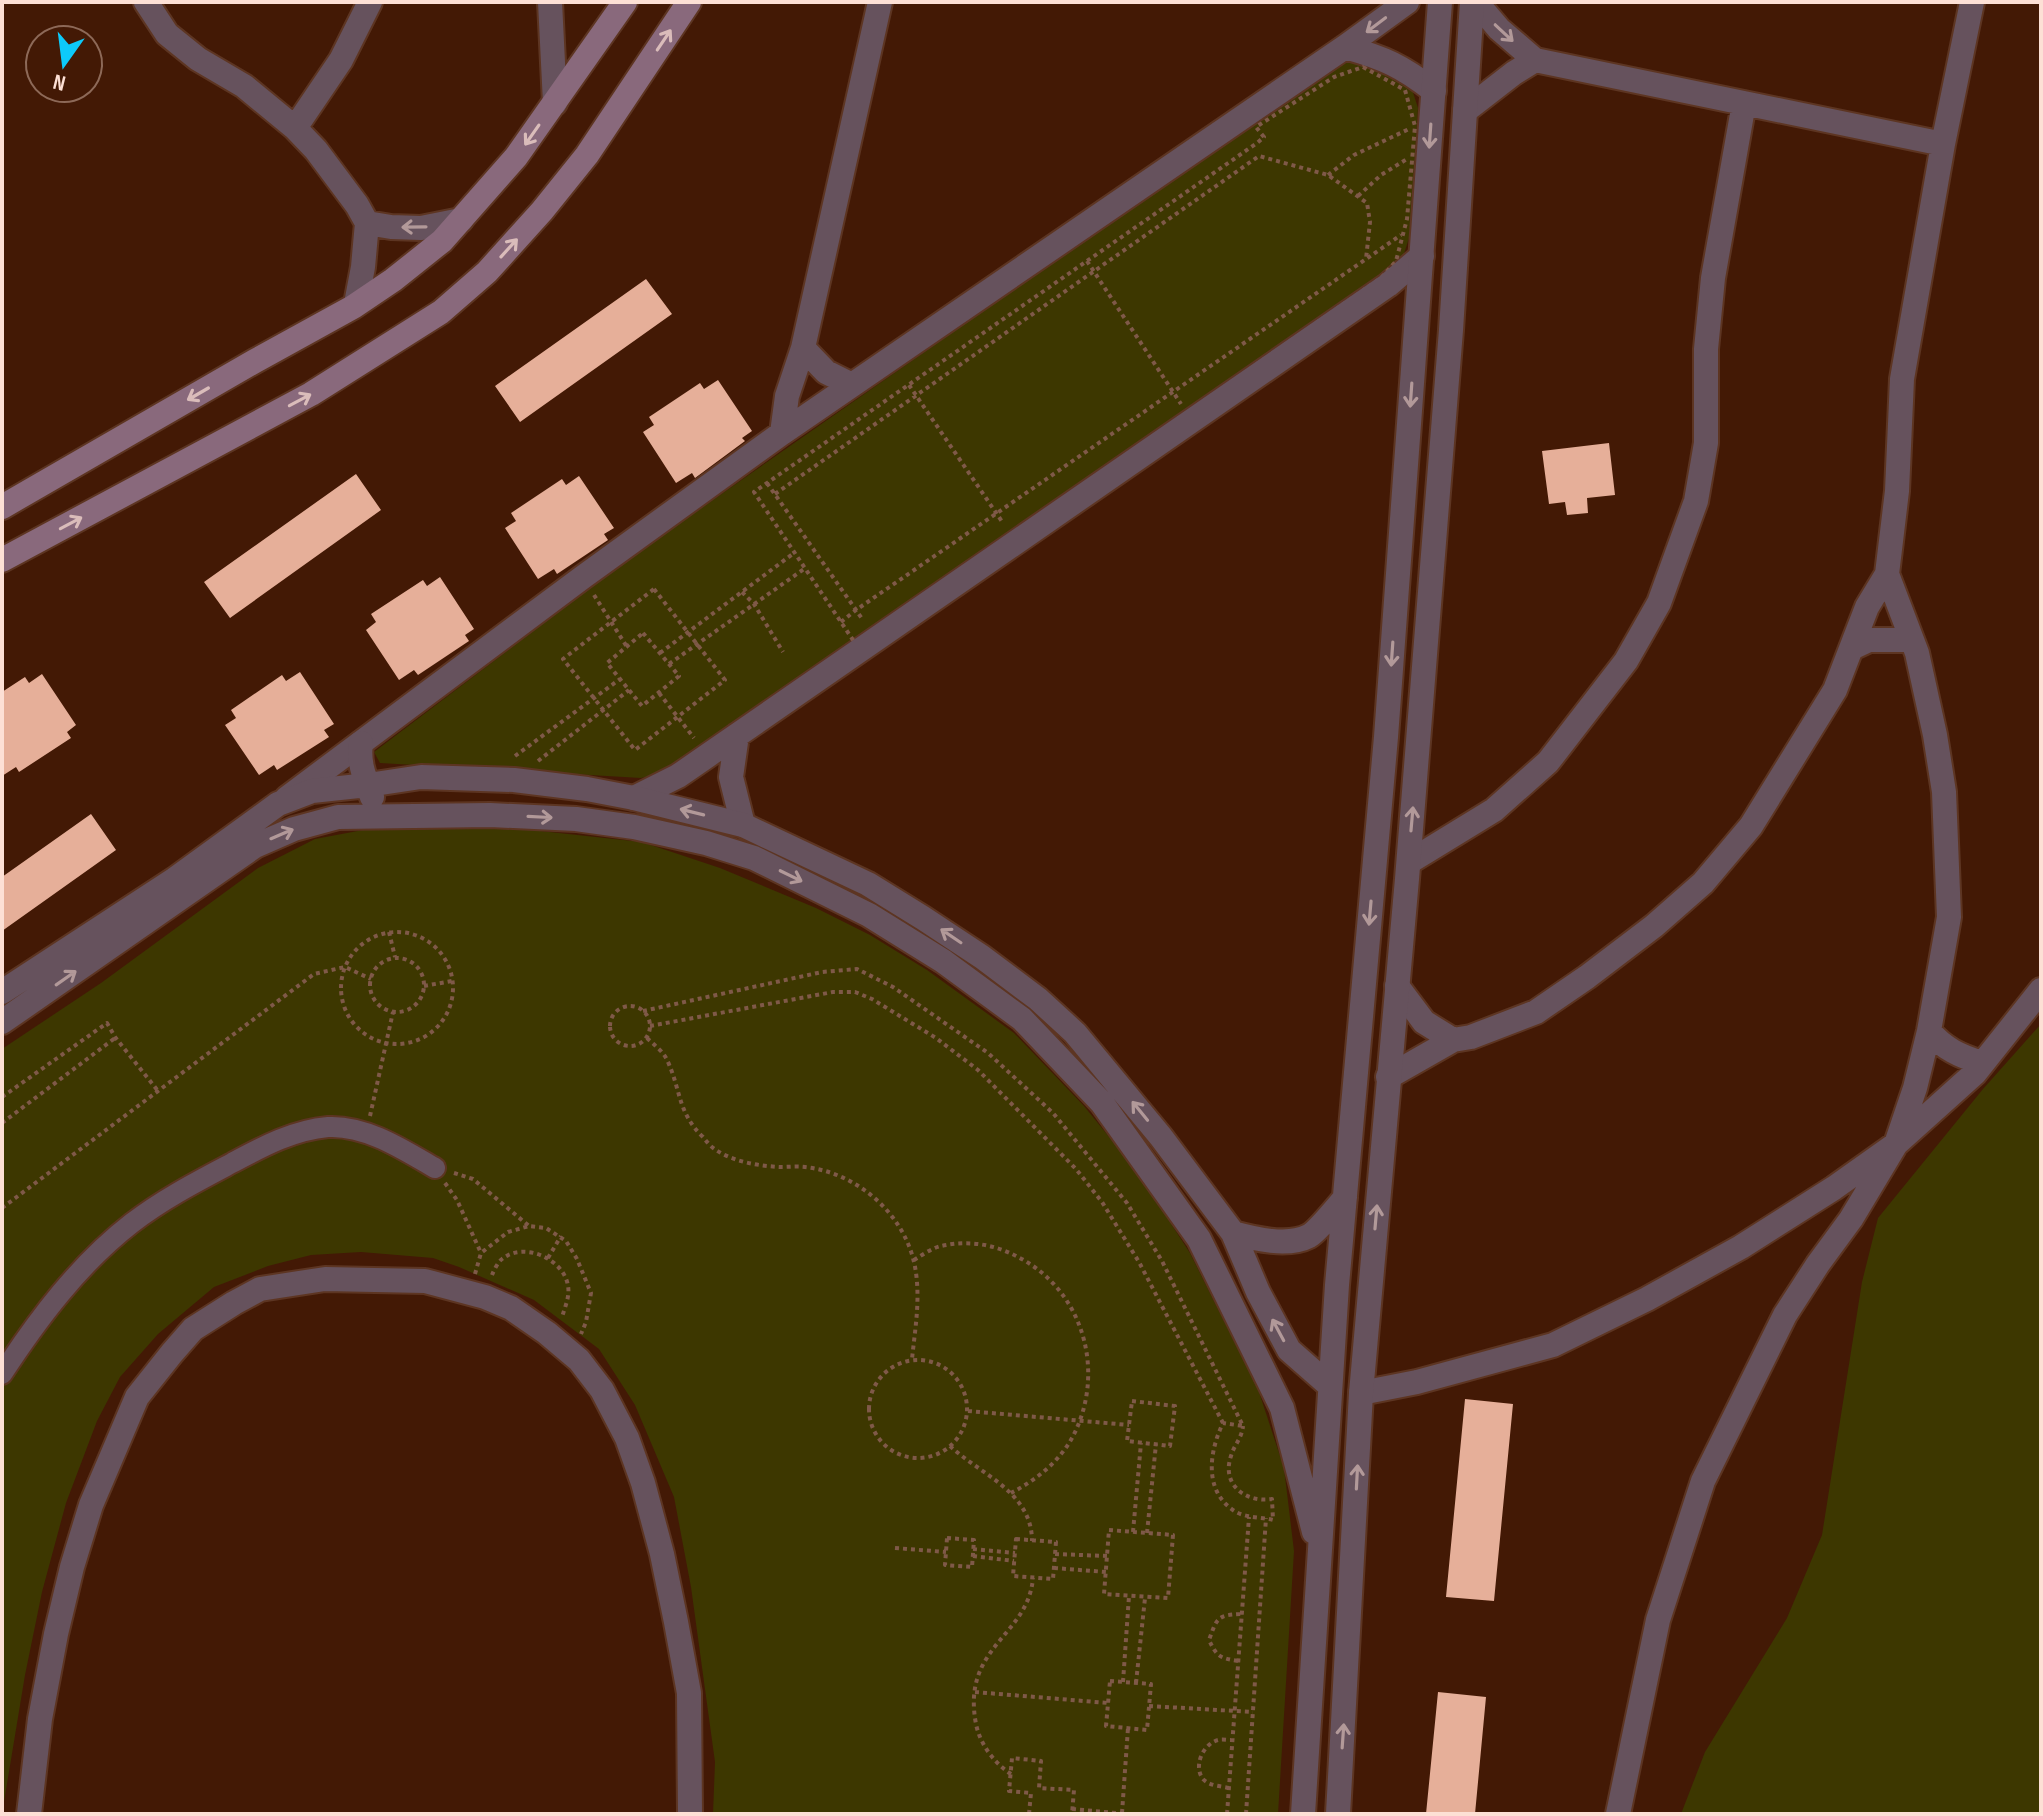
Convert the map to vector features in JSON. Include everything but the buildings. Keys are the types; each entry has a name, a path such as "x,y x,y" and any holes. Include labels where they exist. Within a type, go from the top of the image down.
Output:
{"main road":[{"path":"2,507 356,304 393,280 442,241 516,157 625,2"},
{"path":"2,560 311,394 441,312 487,272 587,155 689,2"}],"street":[{"path":"146,2 167,34 198,59 244,86 295,128 316,150 357,205 367,223 356,304"},
{"path":"295,128 341,60 370,2"},
{"path":"550,2 555,103"},
{"path":"782,433 787,396 803,348 880,2"},
{"path":"2,992 175,879 782,433 1407,2"},
{"path":"1303,1814 1337,1285 1386,737 1440,2"},
{"path":"1474,2 1535,60 1943,144"},
{"path":"1338,1814 1361,1393 1409,862 1474,2"},
{"path":"1388,1077 1453,1040 1471,1037 1536,1012 1654,926 1703,883 1751,826 1835,690 1867,607 1887,574 1897,491 1902,379 1943,144 1972,2"},
{"path":"1345,47 1381,57 1434,91"},
{"path":"1465,111 1535,60"},
{"path":"1409,862 1494,810 1548,762 1626,661 1659,603 1696,501 1706,443 1706,349 1713,278 1744,103"},
{"path":"367,223 421,228 461,220"},
{"path":"634,798 678,776 1388,285 1422,256"},
{"path":"803,348 826,372 852,385"},
{"path":"1618,1814 1658,1620 1703,1481 1785,1315 1851,1219 1896,1144 1915,1088 1929,1031 1949,917 1944,792 1917,653 1887,574"},
{"path":"1852,648 1869,640 1912,640"},
{"path":"737,735 731,777 743,825"},
{"path":"361,743 361,769 381,817"},
{"path":"278,804 312,791 421,777 514,780 587,789 743,825 868,884 982,957 1038,999 1075,1033 1121,1087 1233,1233 1258,1292 1289,1350 1330,1386"},
{"path":"2,1022 255,846 294,829 338,817 490,815 576,819 634,827 706,843 754,858 869,915 943,961 1022,1019 1102,1103 1199,1239 1282,1408 1320,1551"},
{"path":"1397,986 1424,1022 1453,1040"},
{"path":"1361,1393 1417,1382 1553,1345 1647,1299 1741,1247 1896,1144 1975,1073 2041,990"},
{"path":"1929,1031 1948,1050 1982,1063"},
{"path":"2,1374 58,1295 132,1223 185,1187 279,1139 329,1127 384,1140 435,1168"},
{"path":"1233,1233 1282,1242 1309,1235 1345,1198"},
{"path":"29,1814 40,1719 72,1567 91,1505 137,1397 193,1329 260,1289 325,1279 385,1279 425,1281 478,1294 511,1308 579,1360 602,1390 627,1438 662,1554 689,1693 690,1814"}],"path":[{"path":"1363,67 1405,90 1415,126 1413,155 1407,219 1396,261 1381,278 855,643 754,492 1257,143 1264,137 1256,127 1334,77 1363,67"},
{"path":"1328,175 1354,155 1415,126"},
{"path":"1358,196 1381,175 1413,155"},
{"path":"775,494 1259,156 1328,175 1367,203 1370,222 1366,259"},
{"path":"841,622 1403,234"},
{"path":"1087,261 1187,413"},
{"path":"909,385 1011,535"},
{"path":"767,483 863,621"},
{"path":"660,653 794,553"},
{"path":"669,664 805,569"},
{"path":"583,577 627,647"},
{"path":"654,589 687,633 725,680 635,750 563,659 654,589"},
{"path":"742,592 754,604 783,652"},
{"path":"643,633 660,653 679,676 642,706 607,663 643,633"},
{"path":"484,779 620,679"},
{"path":"514,780 629,690"},
{"path":"659,693 707,756"},
{"path":"389,932 395,957"},
{"path":"389,932 416,935 439,950 452,981 452,1001 447,1014 429,1034 404,1044 377,1041 365,1035 347,1015 340,989 345,967 354,951 364,942 389,932"},
{"path":"395,957 408,960 419,968 425,980 424,993 417,1004 406,1011 393,1012 380,1007 372,997 369,984 373,971 383,961 395,957"},
{"path":"2,1208 314,974 345,967 371,979"},
{"path":"643,1011 822,972 857,969 893,987 988,1053 1053,1113 1127,1203 1162,1261 1243,1426 1242,1435 1231,1454 1228,1473 1244,1496 1263,1501 1272,1499 1273,1520 1237,1512 1217,1492 1211,1463 1223,1423 1139,1262 1102,1202 1076,1169 978,1070 936,1038 855,992 833,992 650,1026"},
{"path":"424,986 452,981"},
{"path":"632,1006 643,1011 650,1026 647,1038 637,1045 625,1046 615,1040 610,1029 612,1017 620,1008 632,1006"},
{"path":"366,1134 393,1012"},
{"path":"2,1097 107,1023 158,1091"},
{"path":"2,1123 115,1037"},
{"path":"647,1038 666,1057 686,1116 714,1149 740,1161 829,1171 865,1189 880,1203 900,1228 914,1260 918,1296 912,1359"},
{"path":"435,1168 473,1179 529,1226"},
{"path":"435,1168 457,1200 481,1253 478,1294"},
{"path":"478,1294 503,1258 527,1252 540,1254 555,1262 564,1272 569,1288 560,1321 560,1344 580,1338 591,1293 577,1259 561,1236 546,1228 529,1226 508,1232 481,1253"},
{"path":"548,1258 561,1236"},
{"path":"914,1260 938,1247 977,1243 1004,1249 1049,1278 1068,1300 1078,1320 1088,1352 1088,1379 1075,1431 1049,1468 1011,1493"},
{"path":"912,1359 929,1360 945,1367 958,1378 966,1393 968,1411 965,1427 955,1442 942,1453 925,1458 908,1457 885,1445 871,1424 868,1406 872,1389 881,1375 895,1364 912,1359"},
{"path":"1132,1401 1175,1406 1170,1446 1127,1441 1129,1425 1132,1401"},
{"path":"968,1411 1129,1425"},
{"path":"1223,1423 1243,1426"},
{"path":"1133,1532 1141,1443"},
{"path":"1147,1533 1156,1444"},
{"path":"950,1446 1011,1493 1026,1514 1032,1528 1032,1541"},
{"path":"1227,1814 1249,1516"},
{"path":"1246,1814 1266,1518"},
{"path":"1109,1530 1147,1533 1173,1535 1168,1598 1104,1594 1109,1530"},
{"path":"947,1538 974,1540 973,1549 972,1567 945,1565 947,1538"},
{"path":"1016,1539 1032,1541 1056,1542 1053,1579 1013,1576 1016,1539"},
{"path":"895,1548 946,1552"},
{"path":"973,1549 1015,1553"},
{"path":"1055,1554 1107,1556"},
{"path":"973,1556 1014,1561"},
{"path":"1054,1568 1106,1572"},
{"path":"1011,1774 997,1765 978,1733 974,1692 983,1663 1032,1593 1033,1578"},
{"path":"1123,1682 1129,1595"},
{"path":"1136,1683 1145,1597"},
{"path":"1238,1661 1222,1659 1209,1640 1216,1620 1224,1614 1241,1614"},
{"path":"1110,1681 1136,1683 1151,1684 1147,1730 1106,1726 1110,1681"},
{"path":"974,1692 1108,1703"},
{"path":"1149,1706 1253,1712"},
{"path":"1039,1788 1041,1761 1012,1758 1009,1791 1031,1793 1039,1788 1074,1790 1072,1812 1124,1814 1128,1728"},
{"path":"1229,1788 1211,1784 1203,1778 1199,1766 1208,1745 1217,1740 1232,1740"},
{"path":"1029,1814 1031,1793"}],"shaded area":[{"path":"1361,60 1410,83 1418,108 1410,235 1402,260 1386,280 673,771 641,778 380,763 374,752 627,560 1303,87 1346,63"},
{"path":"443,824 642,842 720,868 816,908 870,935 927,970 1014,1033 1084,1106 1137,1171 1190,1253 1258,1389 1284,1468 1294,1551 1278,1814 713,1814 715,1762 691,1587 674,1497 635,1405 599,1349 534,1300 433,1258 361,1252 311,1255 268,1266 214,1287 158,1334 120,1377 97,1421 66,1503 42,1592 2,1814 2,1049 101,983 258,868 315,839 379,827"},
{"path":"2041,1024 2041,1814 1681,1814 1705,1752 1787,1618 1822,1535 1862,1282 1878,1218 1983,1089"}]}
